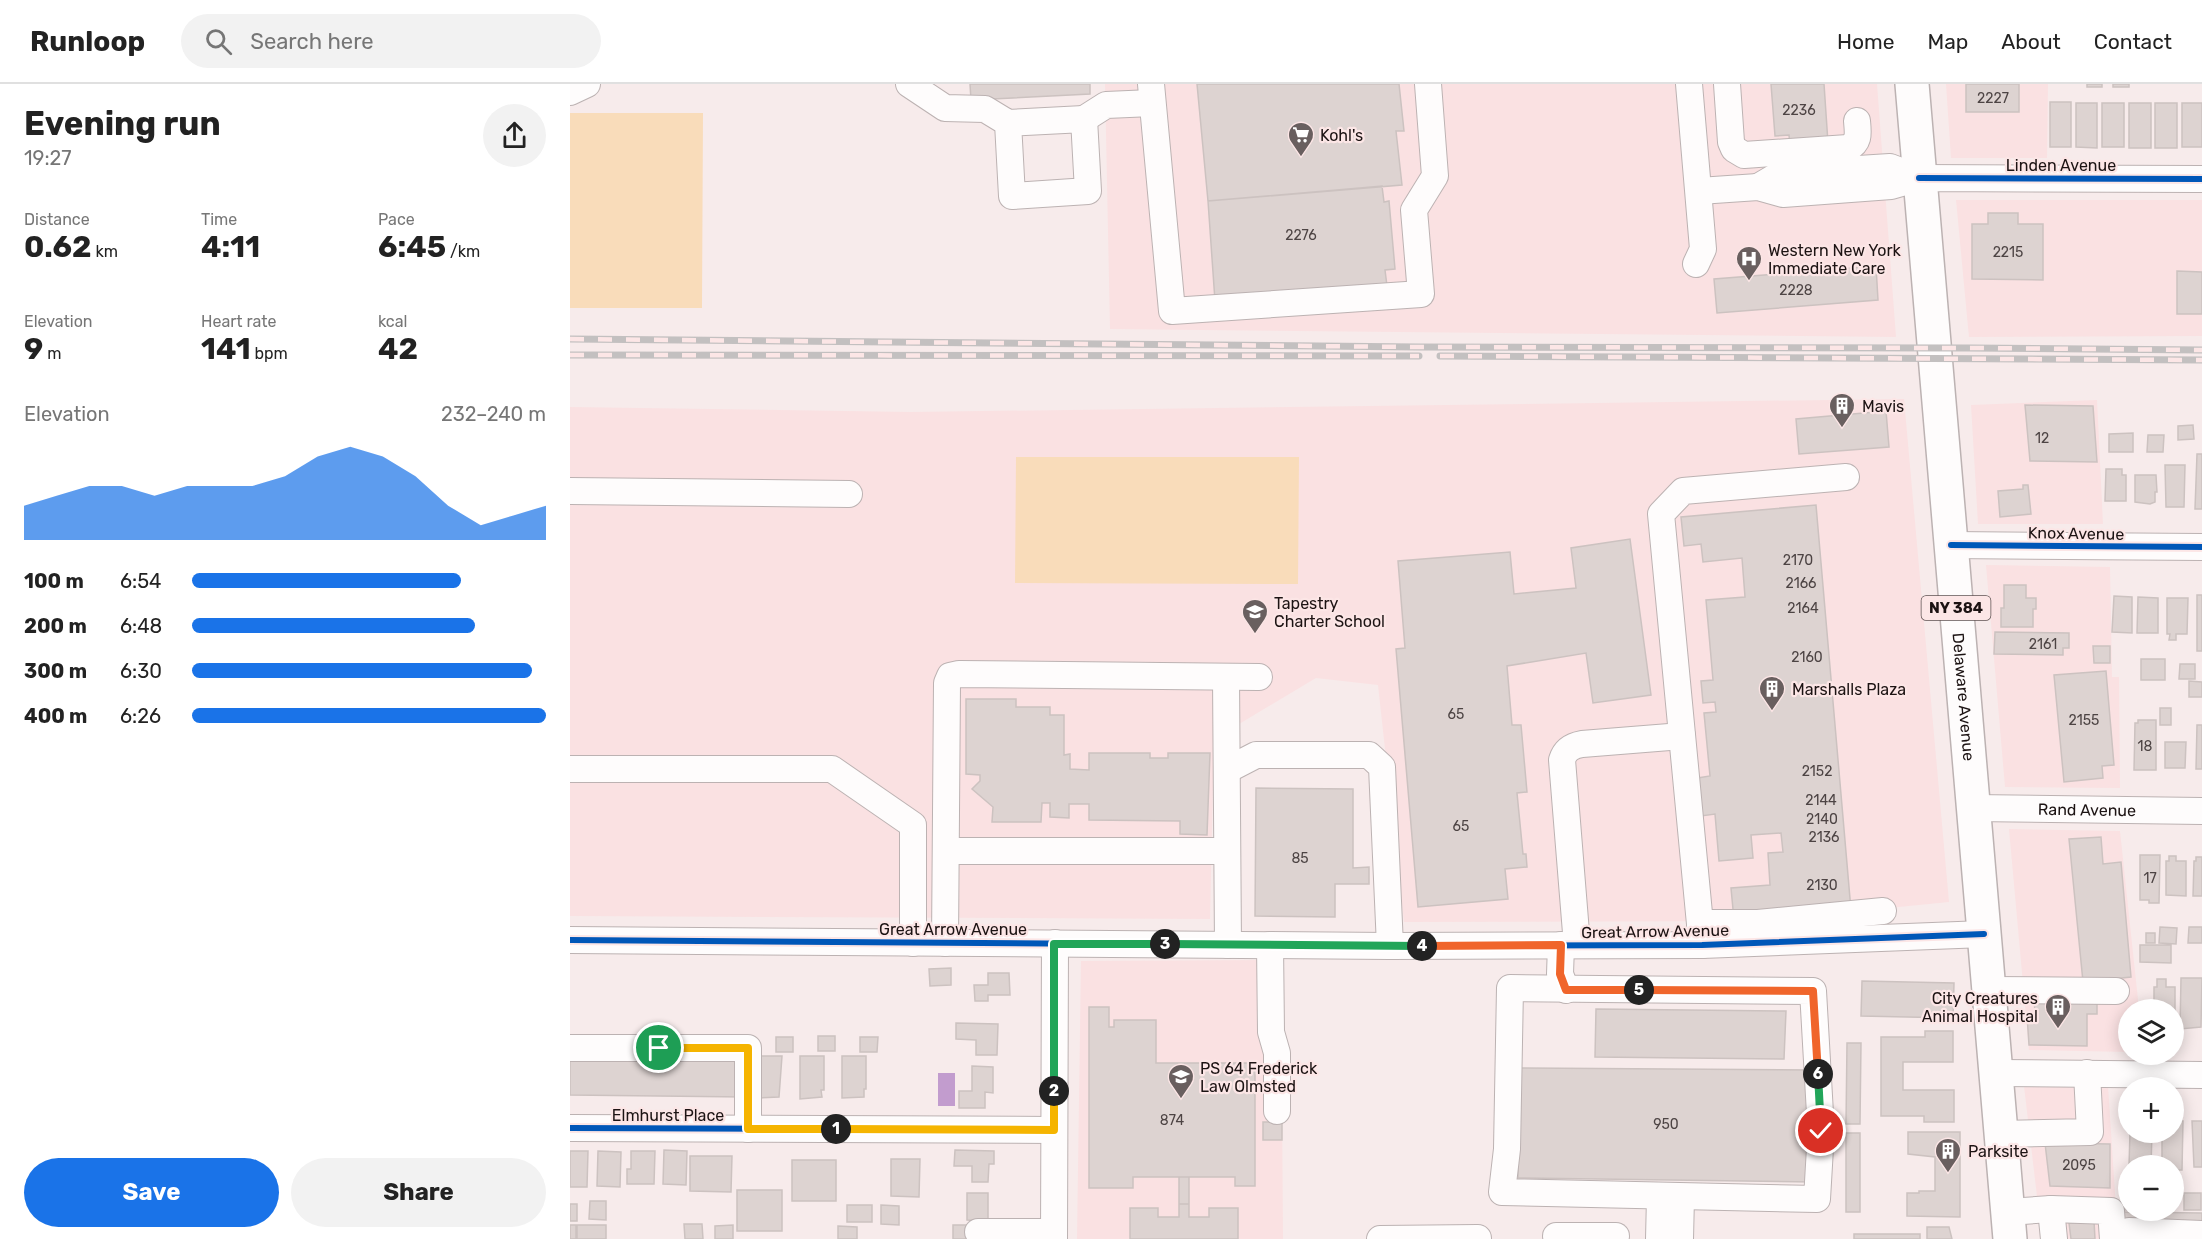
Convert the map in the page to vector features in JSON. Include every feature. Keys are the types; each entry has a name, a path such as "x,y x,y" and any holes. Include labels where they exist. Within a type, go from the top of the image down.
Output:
{"main road":[{"name":"Delaware Avenue","path":"1912,84 2009,1225"}],"street":[{"path":"570,92 587,84"},
{"path":"909,84 945,108 985,110 1008,123 1084,119 1106,105 1152,93 1172,311 1421,294 1414,210 1435,176 1428,84"},
{"path":"1689,84 1703,249 1696,264"},
{"path":"1727,84 1731,142 1734,149 1744,155 1848,148 1853,146 1858,138 1857,121"},
{"path":"1008,123 1012,196 1088,191 1084,119"},
{"path":"1699,191 1758,187 1780,174 1890,167 1919,178"},
{"name":"Linden Avenue","path":"1919,178 2202,179"},
{"path":"1846,477 1683,491 1661,514 1701,934 1758,922 1882,911"},
{"path":"570,491 849,494"},
{"name":"Knox Avenue","path":"1951,545 2202,548"},
{"path":"945,943 946,732 947,683 950,676 959,674 1259,677"},
{"path":"1226,677 1228,945"},
{"path":"1566,990 1560,974 1569,945 1562,760 1564,753 1572,746 1582,744 1682,736"},
{"path":"1227,770 1256,755 1369,755 1382,767 1390,946"},
{"path":"570,769 832,769 913,825 913,943"},
{"name":"Rand Avenue","path":"1973,808 2202,811"},
{"path":"946,851 1227,851"},
{"name":"Great Arrow Avenue","path":"570,940 1390,946 1569,945 1701,934 1984,934"},
{"path":"978,1232 1054,1235 1054,944"},
{"path":"1270,945 1271,1032 1277,1053 1277,1111"},
{"path":"1509,988 1813,991 1821,1131 1817,1199 1670,1197 1502,1192 1507,1149 1509,988"},
{"path":"1989,990 2116,992"},
{"path":"570,1048 748,1048 748,1129"},
{"path":"1996,1073 2202,1075"},
{"path":"2001,1134 2090,1132 2087,1073"},
{"name":"Elmhurst Place","path":"570,1128 1054,1130"},
{"path":"1659,1239 1670,1197"},
{"path":"1670,1197 1680,1239"},
{"path":"2051,1209 2054,1239"},
{"path":"2009,1225 2051,1209 2111,1211 2121,1235 2202,1234"},
{"path":"1556,1236 1616,1236"},
{"path":"1380,1239 1478,1238"}],"shaded area":[{"path":"1105,84 1877,84 1896,337 1110,329"},
{"path":"1946,84 2048,84 2047,158 1951,158"},
{"path":"570,113 703,113 702,308 570,308"},
{"path":"1956,200 2202,200 2202,336 1969,337"},
{"path":"1904,399 1949,902 1758,921 1404,922 1378,685 1316,678 1214,739 1210,919 570,916 570,407 911,412"},
{"path":"2097,400 2103,524 1978,524 1971,405"},
{"path":"1016,457 1299,457 1298,584 1015,583"},
{"path":"1986,565 2110,567 2112,677 2119,677 2120,788 2005,787"},
{"path":"2009,829 2120,831 2138,999 2118,999 2118,1052 2029,1050"},
{"name":"PS 64 Frederick Law Olmsted","path":"1281,960 1283,1239 1077,1239 1081,961"},
{"path":"938,1073 955,1073 955,1106 938,1106"},
{"path":"2024,1086 2108,1086 2118,1239 2042,1239"}],"building":[{"path":"970,84 1090,84 1090,94 971,100"},
{"name":"Kohl's","path":"1197,84 1399,84 1404,131 1396,131 1402,185 1208,201"},
{"path":"1771,84 1824,84 1828,143 1790,146 1789,135 1775,136"},
{"path":"1966,84 2019,84 2019,112 1966,112"},
{"path":"2087,84 2102,84 2102,87 2087,87"},
{"path":"2113,84 2129,84 2129,87 2113,87"},
{"path":"2050,102 2071,102 2071,147 2050,147"},
{"path":"2076,103 2097,103 2097,148 2076,147"},
{"path":"2102,103 2124,103 2124,147 2102,147"},
{"path":"2129,103 2151,103 2151,148 2129,148"},
{"path":"2155,103 2177,103 2177,148 2155,148"},
{"path":"2182,103 2202,103 2202,147 2182,147"},
{"path":"1382,186 1384,202 1389,201 1395,269 1385,270 1387,286 1215,301 1208,201"},
{"path":"1988,213 2018,213 2018,224 2043,224 2043,280 1972,279 1972,224 1988,224"},
{"path":"1876,266 1878,300 1717,313 1714,279"},
{"path":"2177,271 2202,272 2202,314 2177,314"},
{"path":"2025,405 2093,406 2097,462 2030,461"},
{"name":"Mavis","path":"1886,411 1889,447 1799,454 1796,419"},
{"path":"2193,425 2194,439 2178,440 2178,426"},
{"path":"2133,433 2133,452 2109,452 2109,434"},
{"path":"2148,435 2164,435 2163,452 2147,452"},
{"path":"2197,454 2202,454 2202,509 2195,509"},
{"path":"2165,465 2185,465 2184,507 2166,507"},
{"path":"2106,469 2122,469 2122,475 2126,475 2126,501 2105,501"},
{"path":"2135,475 2156,475 2155,502 2150,504 2135,502"},
{"path":"2023,485 2028,485 2031,514 2000,517 1998,491 2023,489"},
{"name":"Marshalls Plaza","path":"1816,505 1851,910 1734,920 1731,888 1770,885 1768,853 1783,852 1781,833 1751,835 1753,858 1719,861 1715,814 1701,816 1698,778 1710,776 1704,713 1716,712 1715,702 1703,703 1701,681 1713,680 1706,600 1745,597 1742,558 1703,562 1701,544 1684,546 1681,517"},
{"name":"Tapestry Charter School","path":"1630,539 1651,695 1593,703 1586,653 1507,666 1512,725 1521,725 1527,792 1517,793 1523,854 1526,854 1527,867 1505,869 1508,899 1418,907 1396,649 1405,648 1398,561 1510,552 1514,594 1576,588 1571,548"},
{"path":"2004,585 2026,585 2026,598 2036,598 2036,609 2033,609 2033,627 2001,627"},
{"path":"2197,595 2202,595 2202,651 2197,651"},
{"path":"2114,596 2132,597 2132,633 2112,632"},
{"path":"2138,597 2158,598 2158,633 2137,633"},
{"path":"2167,598 2188,598 2187,634 2176,634 2176,640 2169,640 2170,634 2167,634"},
{"path":"1995,632 2069,633 2069,648 2063,648 2063,655 1994,654"},
{"path":"2093,646 2110,646 2110,663 2094,663"},
{"path":"2141,659 2165,659 2165,680 2141,680"},
{"path":"2180,664 2195,664 2195,679 2179,679"},
{"path":"2106,671 2114,765 2102,766 2103,778 2064,782 2054,675"},
{"path":"2189,681 2202,682 2202,697 2189,697"},
{"path":"966,699 1016,699 1016,707 1050,707 1050,715 1064,715 1064,755 1070,754 1070,769 1089,770 1089,753 1150,753 1150,758 1168,758 1168,753 1210,753 1207,835 1180,834 1180,821 1089,820 1089,804 1069,804 1069,818 1050,817 1050,803 1042,803 1041,822 992,822 993,807 972,789 980,781 980,775 966,774"},
{"path":"2160,708 2171,708 2171,725 2160,725"},
{"path":"2138,720 2156,720 2156,770 2134,770 2135,723 2138,723"},
{"path":"2197,725 2202,725 2202,769 2196,769"},
{"path":"2165,742 2186,742 2185,768 2165,768"},
{"path":"1256,788 1353,789 1353,868 1369,867 1369,884 1335,884 1335,917 1255,916"},
{"path":"2101,837 2103,864 2121,862 2131,977 2083,982 2069,839"},
{"path":"2140,855 2160,855 2159,903 2140,900"},
{"path":"2169,856 2176,856 2176,861 2186,861 2186,896 2166,895 2166,861 2169,861"},
{"path":"2196,857 2202,857 2202,896 2193,896"},
{"path":"2160,927 2177,928 2176,944 2159,943"},
{"path":"2189,927 2202,927 2202,943 2188,943"},
{"path":"2146,933 2155,933 2155,943 2146,943"},
{"path":"2140,945 2171,945 2171,963 2140,962"},
{"path":"951,968 951,985 930,986 929,969"},
{"path":"988,973 1009,973 1010,995 988,995 988,1001 975,1001 974,985 988,985"},
{"path":"2181,978 2202,978 2201,1027 2184,1029 2184,999 2181,999"},
{"path":"2157,979 2166,979 2166,987 2175,987 2175,999 2154,999 2154,987 2157,987"},
{"path":"1862,981 1954,983 1953,1018 1861,1016"},
{"name":"City Creatures Animal Hospital","path":"2034,995 2097,996 2097,1014 2087,1014 2087,1046 2029,1045 2027,1015 2035,1014"},
{"name":"PS 64 Frederick Law Olmsted","path":"1089,1007 1109,1007 1109,1027 1114,1027 1114,1020 1156,1020 1156,1063 1255,1063 1255,1186 1235,1186 1235,1177 1133,1177 1133,1188 1089,1188"},
{"path":"1596,1009 1786,1011 1784,1059 1595,1057"},
{"path":"956,1023 998,1024 997,1055 976,1055 976,1040 956,1039"},
{"path":"1925,1031 1953,1031 1953,1062 1903,1062 1903,1090 1954,1090 1954,1122 1924,1122 1924,1116 1881,1116 1881,1037 1925,1037"},
{"path":"818,1036 835,1036 835,1051 818,1051"},
{"path":"776,1037 793,1037 793,1052 776,1052"},
{"path":"860,1037 878,1037 877,1052 860,1052"},
{"path":"1847,1043 1861,1043 1860,1124 1846,1124"},
{"path":"758,1056 782,1056 779,1097 758,1098"},
{"path":"800,1056 824,1056 822,1097 800,1099"},
{"path":"842,1056 866,1056 864,1097 842,1098"},
{"path":"570,1060 746,1061 745,1097 570,1095"},
{"path":"972,1066 993,1067 993,1093 985,1092 985,1108 959,1108 959,1091 972,1091"},
{"path":"1519,1068 1812,1070 1813,1182 1518,1178"},
{"path":"2192,1121 2202,1121 2202,1167 2194,1167"},
{"path":"1263,1122 1282,1122 1282,1140 1263,1140"},
{"name":"Parksite","path":"1908,1132 1960,1132 1960,1217 1907,1216 1907,1193 1935,1191 1935,1157 1908,1154"},
{"path":"1846,1133 1860,1133 1860,1212 1846,1212"},
{"path":"2045,1143 2110,1144 2110,1188 2050,1186"},
{"path":"2130,1143 2152,1143 2151,1155 2129,1155"},
{"path":"2162,1143 2183,1143 2182,1155 2162,1155"},
{"path":"664,1150 687,1151 686,1185 663,1184"},
{"path":"955,1150 994,1151 994,1164 989,1164 988,1182 972,1182 972,1166 954,1166"},
{"path":"570,1151 588,1151 587,1187 570,1187"},
{"path":"598,1151 621,1152 620,1187 597,1186"},
{"path":"631,1151 655,1151 654,1184 627,1184 627,1169 631,1169"},
{"path":"690,1156 732,1156 731,1192 690,1191"},
{"path":"891,1159 920,1159 919,1197 891,1196"},
{"path":"792,1160 836,1160 836,1201 792,1201"},
{"path":"1179,1177 1189,1177 1189,1204 1179,1204"},
{"path":"737,1190 782,1190 782,1231 737,1231"},
{"path":"967,1193 988,1193 988,1221 967,1220"},
{"path":"2184,1193 2201,1193 2201,1210 2184,1210"},
{"path":"590,1201 606,1201 606,1220 589,1219"},
{"path":"570,1204 577,1204 577,1221 570,1221"},
{"path":"1179,1204 1189,1204 1189,1217 1209,1217 1209,1208 1238,1208 1238,1239 1130,1239 1130,1208 1158,1208 1158,1217 1179,1217"},
{"path":"847,1205 872,1205 872,1222 847,1222"},
{"path":"881,1205 899,1206 899,1225 881,1224"},
{"path":"2184,1213 2202,1213 2202,1226 2124,1225 2124,1221 2184,1221"},
{"path":"2094,1221 2095,1239 2071,1239 2069,1223"},
{"path":"684,1224 702,1224 703,1239 685,1239"},
{"path":"570,1225 576,1225 576,1239 570,1239"},
{"path":"577,1225 606,1225 606,1239 577,1239"},
{"path":"733,1225 733,1239 715,1239 715,1226"},
{"path":"953,1225 968,1225 968,1239 953,1239"},
{"path":"838,1226 857,1227 857,1239 838,1239"},
{"path":"1927,1227 1949,1227 1952,1239 1927,1239"},
{"path":"1854,1234 1920,1234 1920,1239 1854,1239"}],"railway":[{"path":"570,339 1418,347 2202,350"},
{"path":"570,355 1419,356"},
{"path":"1440,356 2202,360"}],"cycle path":[{"path":"1919,178 2202,179"},
{"path":"1951,545 2202,547"},
{"path":"570,940 1390,946 1702,945 1984,934"},
{"path":"570,1128 1054,1130"}],"place":[{"name":"Kohl's","path":"1301,158"},
{"name":"Western New York Immediate Care","path":"1749,282"},
{"name":"Mavis","path":"1842,429"},
{"name":"Tapestry Charter School","path":"1255,635"},
{"name":"Marshalls Plaza","path":"1772,712"},
{"name":"City Creatures Animal Hospital","path":"2058,1030"},
{"name":"PS 64 Frederick Law Olmsted","path":"1181,1100"},
{"name":"Parksite","path":"1948,1174"}],"route":[{"path":"659,1048 748,1048 748,1129 1054,1130 1054,944 1561,945 1560,974 1566,990 1813,991 1821,1131"}]}
